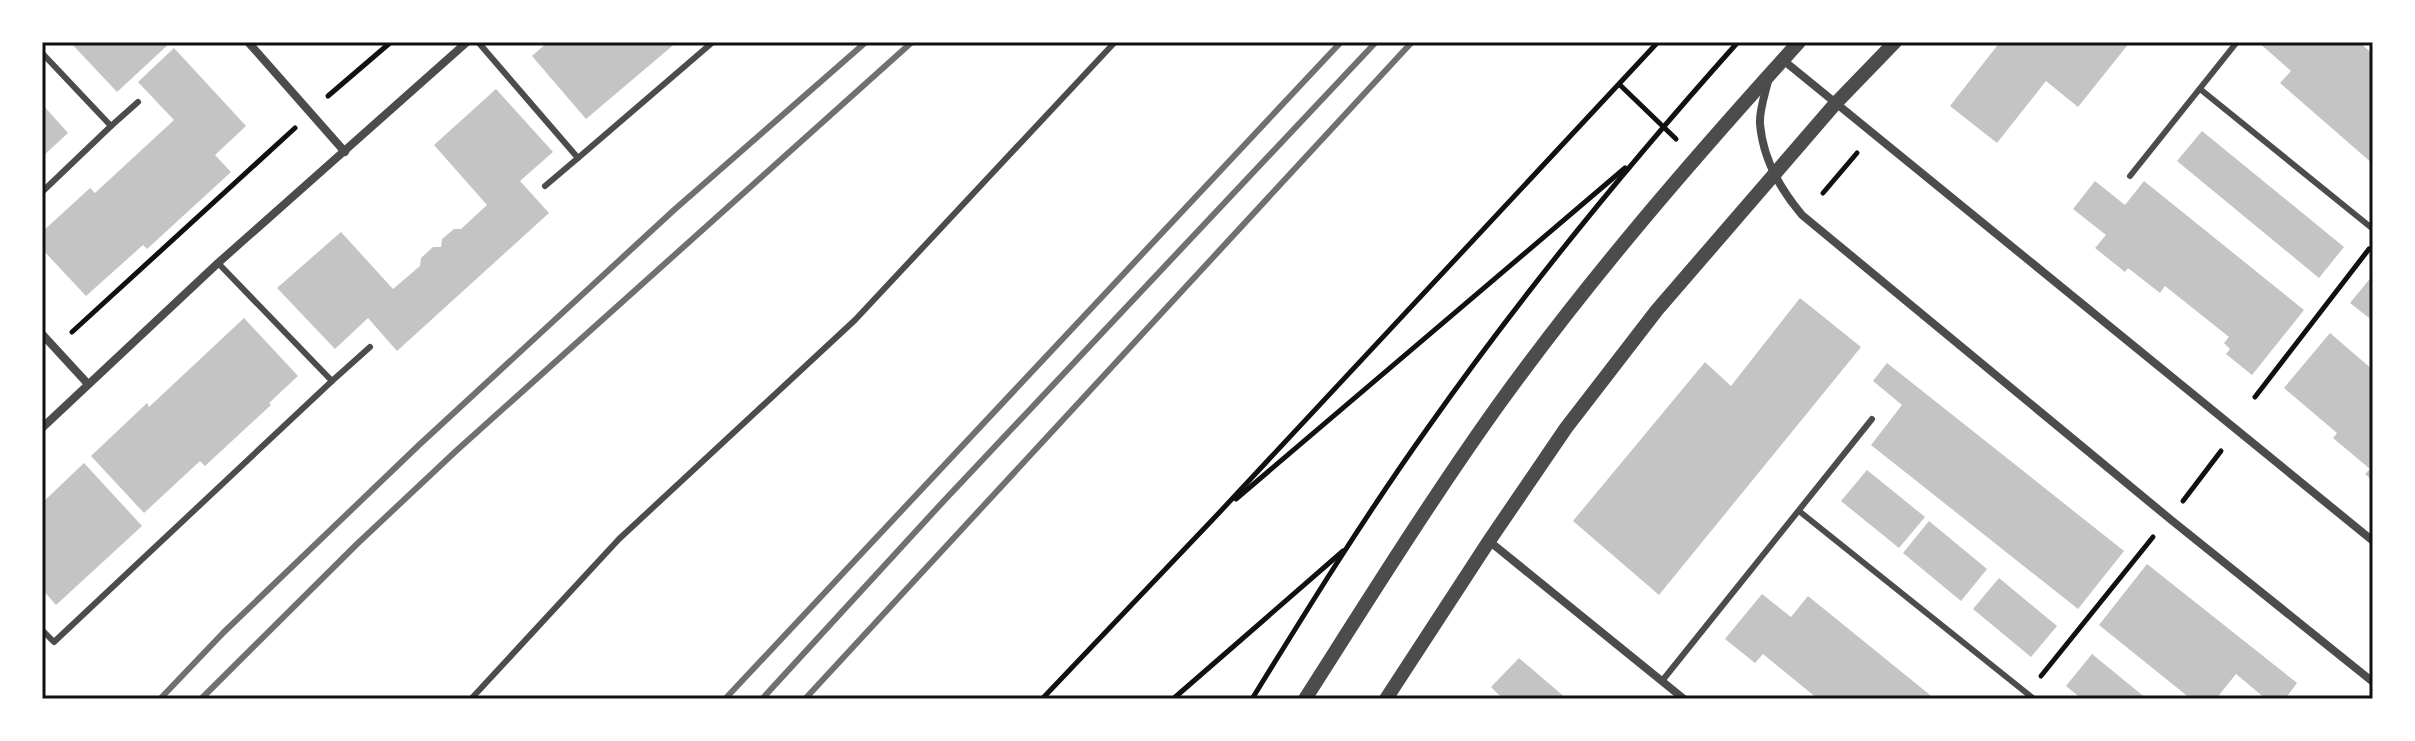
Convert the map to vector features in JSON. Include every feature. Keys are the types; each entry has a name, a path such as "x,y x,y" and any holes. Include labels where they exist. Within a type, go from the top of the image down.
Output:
{"street":[{"path":"248,42 345,152"},
{"path":"42,428 218,263 467,42"},
{"path":"1305,699 1384,571 1495,409 1637,227 1799,42"},
{"path":"1386,699 1566,428 1657,310 1835,104 1895,42"},
{"path":"1783,60 2373,541"},
{"path":"1769,76 1760,122 1773,175 1793,204 1814,226 2373,682"},
{"path":"42,334 88,384"},
{"path":"1489,541 1684,699"}],"lane":[{"path":"478,42 578,158"},
{"path":"545,186 713,42"},
{"path":"471,699 619,539 855,320 1115,42"},
{"path":"2130,176 2237,42"},
{"path":"42,53 111,126"},
{"path":"2200,89 2373,229"},
{"path":"42,192 138,102"},
{"path":"218,263 332,381"},
{"path":"42,630 54,642 370,347"},
{"path":"1662,681 1872,419"},
{"path":"1799,511 2034,699"}],"path":[{"path":"55,348 391,42"},
{"path":"1042,699 1658,42"},
{"path":"1252,699 1427,429 1634,159 1738,42"},
{"path":"1619,84 1678,140"},
{"path":"1823,193 1857,153"},
{"path":"1217,515 1634,159"},
{"path":"2255,397 2373,244"},
{"path":"2183,502 2221,451"},
{"path":"2027,693 2153,537"},
{"path":"1173,699 1350,545"}],"building":[{"path":"70,42 171,42 117,92"},
{"path":"548,42 677,42 586,119 532,56"},
{"path":"2000,42 2130,42 2078,107 2046,81 1997,143 1950,106"},
{"path":"2258,42 2359,42 2373,54 2373,164 2280,83 2291,71"},
{"path":"174,48 246,126 215,155 231,172 147,249 143,245 86,296 42,249 42,232 90,188 95,193 174,120 138,82"},
{"path":"496,89 553,152 520,181 549,213 397,351 368,318 335,349 277,288 341,232 393,289 420,266 421,258 433,247 441,247 442,239 454,229 461,229 487,205 434,145"},
{"path":"42,104 68,133 42,157"},
{"path":"2202,131 2344,247 2319,278 2177,161"},
{"path":"2095,181 2125,205 2144,181 2304,310 2252,375 2226,354 2230,349 2224,343 2229,337 2165,286 2160,293 2128,268 2125,272 2095,248 2106,235 2073,209"},
{"path":"2373,275 2373,321 2350,303"},
{"path":"1800,298 1861,347 1659,595 1573,521 1705,362 1731,386"},
{"path":"244,318 298,376 205,466 200,461 144,513 91,456 147,403 149,407"},
{"path":"2330,333 2373,370 2373,481 2365,474 2370,469 2333,438 2337,433 2284,388"},
{"path":"1887,363 2124,551 2078,609 1871,445 1902,405 1873,381"},
{"path":"84,463 142,526 56,605 42,589 42,503"},
{"path":"1867,470 1925,517 1899,548 1841,501"},
{"path":"1929,521 1987,569 1961,601 1903,553"},
{"path":"2147,564 2297,683 2285,699 2266,699 2236,674 2216,699 2191,699 2099,625"},
{"path":"1999,578 2057,626 2031,657 1973,609"},
{"path":"1762,594 1791,617 1808,596 1935,699 1818,699 1763,654 1755,663 1725,639"},
{"path":"2092,654 2147,699 2082,699 2066,686"},
{"path":"1519,658 1567,699 1497,699 1500,696 1491,687"}],"railway":[{"path":"160,699 224,632 419,445 674,210 866,42"},
{"path":"201,699 456,451 912,42"},
{"path":"725,699 1341,42"},
{"path":"762,699 940,505 1376,42"},
{"path":"805,699 1412,42"}]}
